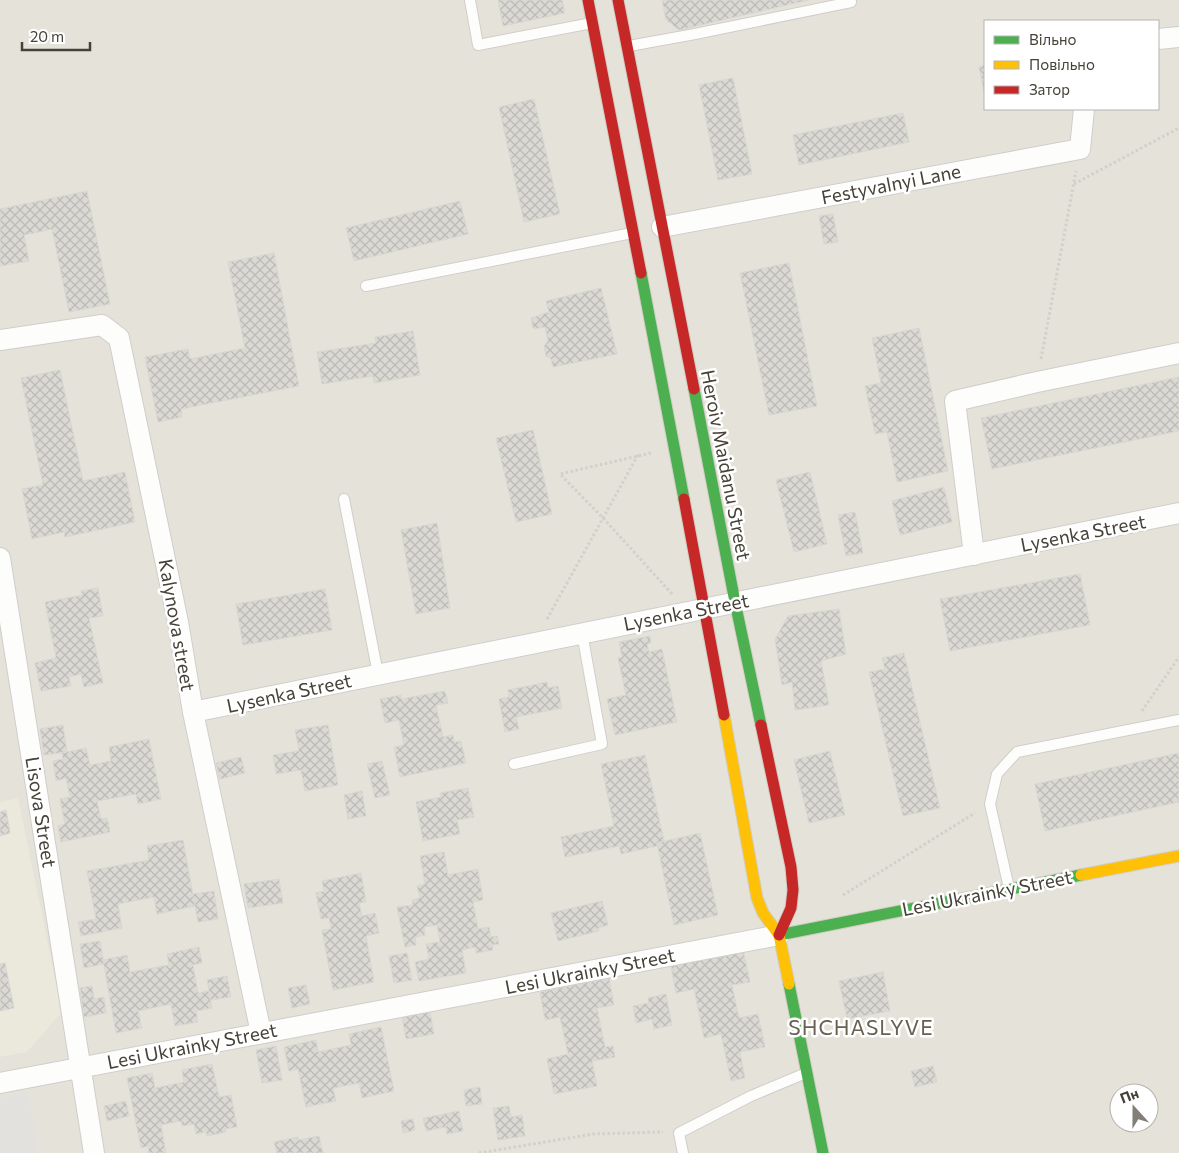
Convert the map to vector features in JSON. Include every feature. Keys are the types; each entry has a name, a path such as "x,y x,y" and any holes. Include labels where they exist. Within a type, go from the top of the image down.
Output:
{"street":[{"path":"588,0 705,608 757,898 764,913 780,935 823,1153"},
{"name":"Heroiv Maidanu Street","path":"618,0 735,602 791,867 793,890 791,908 780,935"},
{"path":"1159,39 1179,37"},
{"path":"1080,149 1084,110"},
{"name":"Festyvalnyi Lane","path":"662,227 1080,149"},
{"name":"Kalynova street","path":"0,340 102,324 119,338 178,622 193,712 261,1033"},
{"path":"974,555 955,401 1179,353"},
{"name":"Lysenka Street","path":"193,712 1179,513"},
{"name":"Lisova Street","path":"1,564 94,1153"},
{"name":"Lesi Ukrainky Street","path":"0,1083 780,935 1179,856"}],"lane":[{"path":"470,0 478,45 593,23"},
{"path":"627,46 851,2"},
{"path":"366,286 634,232"},
{"path":"344,499 378,674"},
{"path":"514,764 602,744 582,633"},
{"path":"1009,889 990,804 997,774 1017,752 1179,720"},
{"path":"683,1153 679,1133 751,1096 806,1073"}],"path":[{"path":"1074,185 1179,128"},
{"path":"1037,382 1080,149"},
{"path":"656,452 560,474 603,518 676,599"},
{"path":"546,620 638,455"},
{"path":"1130,730 1179,657"},
{"path":"838,898 990,804"},
{"path":"479,1153 593,1134 652,1131 679,1133"}],"shaded area":[{"path":"0,0 1179,0 1179,1153 0,1153"},
{"path":"18,798 62,1012 27,1052 0,1057 0,802"},
{"path":"28,1093 39,1153 0,1153 0,1099"}],"building":[{"path":"498,0 562,0 565,13 503,26"},
{"path":"662,0 809,0 679,30 666,20"},
{"path":"984,65 984,92 979,67"},
{"path":"733,78 752,174 718,180 699,85"},
{"path":"534,99 560,214 524,222 499,107"},
{"path":"903,113 909,142 799,165 793,135"},
{"path":"87,191 110,304 69,312 52,229 24,235 29,261 0,266 0,209"},
{"path":"460,201 468,234 354,261 346,228"},
{"path":"833,214 838,242 824,244 819,216"},
{"path":"274,253 299,386 181,409 182,417 158,422 145,357 188,349 190,359 245,348 228,262"},
{"path":"789,263 817,406 769,415 740,273"},
{"path":"601,288 617,354 553,367 551,359 546,356 544,346 548,341 545,327 533,328 531,318 549,312 546,301"},
{"path":"919,328 948,471 897,482 887,432 875,434 865,386 881,383 872,338"},
{"path":"413,331 420,375 374,383 373,376 322,384 317,352 376,343 375,337"},
{"path":"60,370 83,481 125,472 135,522 65,537 64,532 32,539 22,489 43,485 21,378"},
{"path":"1179,377 1179,431 992,469 981,418"},
{"path":"533,430 552,514 516,522 496,438"},
{"path":"810,472 827,544 794,552 776,480"},
{"path":"944,487 952,522 900,535 892,501"},
{"path":"855,512 863,553 846,556 838,515"},
{"path":"437,523 450,608 416,614 401,530"},
{"path":"1080,574 1090,625 950,651 940,599"},
{"path":"98,588 103,616 89,618 103,683 84,687 81,674 69,677 71,686 41,691 35,663 56,658 45,602 83,595 81,591"},
{"path":"325,589 332,630 243,645 236,604"},
{"path":"839,609 846,654 821,661 829,705 795,710 792,682 782,685 775,639 788,616"},
{"path":"650,636 651,643 647,644 649,652 662,649 677,722 615,735 607,699 626,695 618,658 622,657 619,642"},
{"path":"904,653 940,808 903,816 869,672 885,669 882,658"},
{"path":"547,682 548,688 558,686 562,708 516,717 519,729 505,732 499,699 509,697 508,690"},
{"path":"445,691 448,703 436,705 443,737 453,735 454,742 461,741 466,763 400,777 394,747 404,745 399,720 385,723 380,699 401,695 401,699"},
{"path":"63,725 67,752 44,755 40,729"},
{"path":"328,725 338,785 305,791 301,770 276,774 273,755 299,751 295,730"},
{"path":"149,739 161,799 138,804 136,794 97,801 101,819 107,818 110,832 61,842 58,826 65,824 60,799 70,797 66,778 56,781 53,761 63,759 62,753 86,748 90,765 111,761 109,747"},
{"path":"830,751 845,815 809,823 794,760"},
{"path":"1179,753 1179,802 1045,831 1035,784"},
{"path":"645,755 664,841 657,843 657,846 621,854 619,846 565,857 561,837 614,826 601,764"},
{"path":"241,757 245,773 220,779 216,763"},
{"path":"382,761 390,795 375,798 367,764"},
{"path":"468,788 474,817 457,820 460,834 423,841 416,802 441,797 440,793"},
{"path":"362,791 366,816 348,819 344,795"},
{"path":"6,810 10,833 0,836 0,812"},
{"path":"700,833 718,915 674,925 657,843"},
{"path":"183,840 195,906 157,914 154,897 118,904 122,928 81,936 78,922 96,919 87,871 149,860 147,846"},
{"path":"444,852 448,875 478,869 483,900 473,902 478,929 489,927 491,937 497,936 499,944 492,945 493,950 476,953 475,947 462,950 466,973 419,981 415,962 429,959 426,944 440,942 437,925 424,927 425,935 415,937 416,945 405,947 397,907 413,905 412,900 420,898 417,886 425,884 420,856"},
{"path":"361,873 366,902 359,903 362,916 375,913 379,933 366,936 374,982 333,990 322,930 331,929 329,918 321,919 316,893 324,891 322,881"},
{"path":"279,879 283,903 248,908 244,884"},
{"path":"214,891 218,919 198,922 193,894"},
{"path":"602,901 608,925 598,928 599,931 558,941 551,913"},
{"path":"100,941 104,964 84,968 80,944"},
{"path":"199,947 202,963 193,965 198,993 209,991 212,1008 196,1011 198,1022 175,1026 171,1004 138,1011 142,1028 116,1033 103,960 127,955 130,972 169,965 167,954"},
{"path":"743,950 750,982 732,985 739,1018 758,1014 765,1047 740,1052 745,1078 731,1081 721,1034 704,1038 694,989 676,993 671,966"},
{"path":"407,953 412,980 394,983 389,956"},
{"path":"5,963 14,1008 0,1011 0,964"},
{"path":"883,972 890,1011 847,1019 839,981"},
{"path":"227,976 231,997 211,1000 207,980"},
{"path":"609,978 614,1005 597,1008 605,1047 613,1046 615,1057 592,1061 597,1086 554,1094 547,1059 568,1054 560,1017 545,1020 540,992"},
{"path":"306,985 310,1004 292,1008 288,988"},
{"path":"92,986 94,999 104,997 106,1013 84,1017 80,988"},
{"path":"666,994 672,1025 654,1029 652,1019 636,1023 633,1006 649,1003 648,998"},
{"path":"430,1012 434,1034 406,1039 402,1017"},
{"path":"381,1027 394,1091 362,1098 359,1083 333,1088 336,1101 306,1107 298,1069 289,1071 284,1047 316,1040 318,1052 351,1045 349,1034"},
{"path":"276,1046 282,1080 262,1083 256,1050"},
{"path":"212,1064 219,1097 231,1095 237,1127 225,1129 226,1132 207,1136 206,1132 196,1134 194,1124 182,1126 181,1121 161,1125 166,1153 149,1153 148,1146 141,1148 127,1078 152,1073 155,1088 184,1082 182,1070"},
{"path":"933,1066 937,1082 915,1087 911,1071"},
{"path":"480,1087 482,1104 466,1106 464,1090"},
{"path":"126,1101 129,1116 107,1121 104,1106"},
{"path":"509,1106 511,1117 522,1115 525,1136 498,1140 493,1108"},
{"path":"459,1111 463,1131 447,1134 444,1114"},
{"path":"444,1114 446,1127 426,1131 423,1118"},
{"path":"413,1119 415,1130 403,1133 401,1121"},
{"path":"319,1136 323,1153 277,1153 274,1142 298,1137 299,1140"}],"traffic: fast":[{"path":"641,273 684,499"},
{"path":"694,389 761,725"},
{"path":"779,935 1081,875"},
{"path":"789,984 823,1153"}],"traffic: slow":[{"path":"724,715 757,898 763,913 779,935 789,984"},
{"path":"1081,875 1179,856"}],"traffic: jam":[{"path":"588,0 641,273"},
{"path":"618,0 694,389"},
{"path":"684,499 724,715"},
{"path":"761,725 791,867 793,890 791,908 779,935"}],"district":[{"name":"SHCHASLYVE","path":"861,1028"}]}
